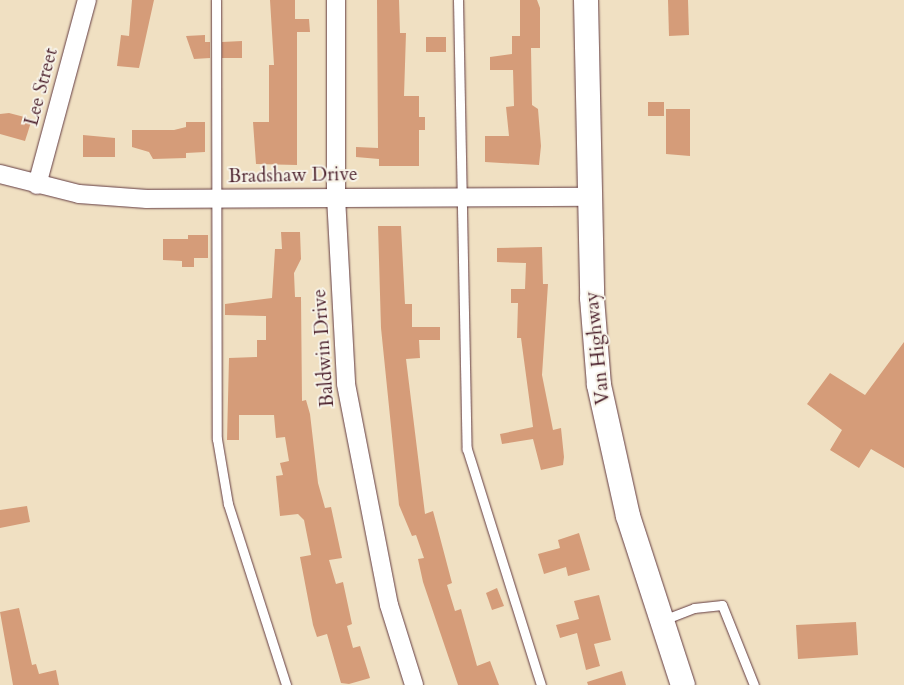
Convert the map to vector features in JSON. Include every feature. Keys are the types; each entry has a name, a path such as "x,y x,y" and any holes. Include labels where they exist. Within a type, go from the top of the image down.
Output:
{"main road":[{"name":"Van Highway","path":"586,0 589,197 599,385 620,488 682,685"}],"street":[{"name":"Lee Street","path":"37,185 87,0"},
{"name":"Baldwin Drive","path":"336,0 336,197 346,384 389,605 414,685"},
{"name":"Bradshaw Drive","path":"0,174 37,185 127,198 589,197"}],"lane":[{"path":"216,0 217,439 230,513 286,685"},
{"path":"458,0 467,448 541,685"},
{"path":"662,620 694,608 722,605 754,685"}],"building":[{"path":"132,0 154,0 139,68 117,66 121,35 129,36"},
{"path":"270,0 295,0 295,19 309,19 310,32 297,32 297,165 256,164 253,122 269,122 269,65 274,65"},
{"path":"377,0 399,0 400,33 406,33 404,96 419,96 419,117 425,117 425,130 419,130 419,166 379,166 379,159 356,157 356,147 378,148"},
{"path":"520,0 537,0 540,8 540,48 531,48 532,105 538,109 541,146 539,165 485,162 485,136 509,136 506,107 514,106 513,70 490,70 490,57 512,54 512,36 520,36"},
{"path":"668,0 688,0 689,35 669,36"},
{"path":"205,35 205,42 210,42 210,58 194,59 186,36"},
{"path":"426,37 446,37 446,52 426,52"},
{"path":"242,41 242,58 222,58 222,42"},
{"path":"648,102 664,102 664,116 648,116"},
{"path":"666,109 690,109 690,156 666,154"},
{"path":"9,113 32,119 25,141 0,134 0,114"},
{"path":"186,122 205,122 205,152 186,153 186,158 153,159 149,152 132,147 132,130 174,130 186,127"},
{"path":"83,135 115,138 115,157 83,157"},
{"path":"378,226 401,226 405,304 412,304 412,327 440,327 440,340 419,340 420,358 406,359 425,514 433,511 452,583 447,585 455,611 461,609 477,666 490,661 499,685 458,685 423,582 418,559 424,558 416,535 412,536 399,505 381,328"},
{"path":"281,232 300,232 301,259 294,273 295,297 301,297 302,401 306,400 310,414 318,483 325,508 331,507 342,558 329,560 336,584 343,582 352,624 347,626 353,648 360,646 370,678 349,684 341,683 327,634 317,637 313,625 300,557 311,555 304,520 298,514 280,516 276,476 283,475 280,463 289,461 285,437 276,438 274,415 239,415 239,440 227,440 229,358 257,357 257,340 266,340 266,316 225,315 225,304 272,298 275,249 282,249"},
{"path":"188,235 208,235 208,258 194,258 194,267 182,267 182,261 163,260 163,239 188,239"},
{"path":"542,247 543,284 548,284 542,375 553,430 561,428 564,457 563,465 541,470 533,439 502,444 500,434 533,427 521,338 517,338 518,303 511,303 511,289 525,289 526,263 497,262 497,248"},
{"path":"904,342 904,468 871,449 859,468 830,450 842,430 807,404 830,373 865,395"},
{"path":"27,506 30,522 0,528 0,510"},
{"path":"579,533 590,570 568,576 566,567 544,574 538,554 560,548 558,540"},
{"path":"497,588 504,606 492,610 486,593"},
{"path":"599,595 611,640 594,644 600,666 586,670 577,633 560,638 556,625 579,619 574,601"},
{"path":"19,608 32,665 36,664 39,674 56,670 59,685 13,685 0,612"},
{"path":"856,622 858,655 798,659 796,625"},
{"path":"622,671 626,685 588,685 587,682"}]}
